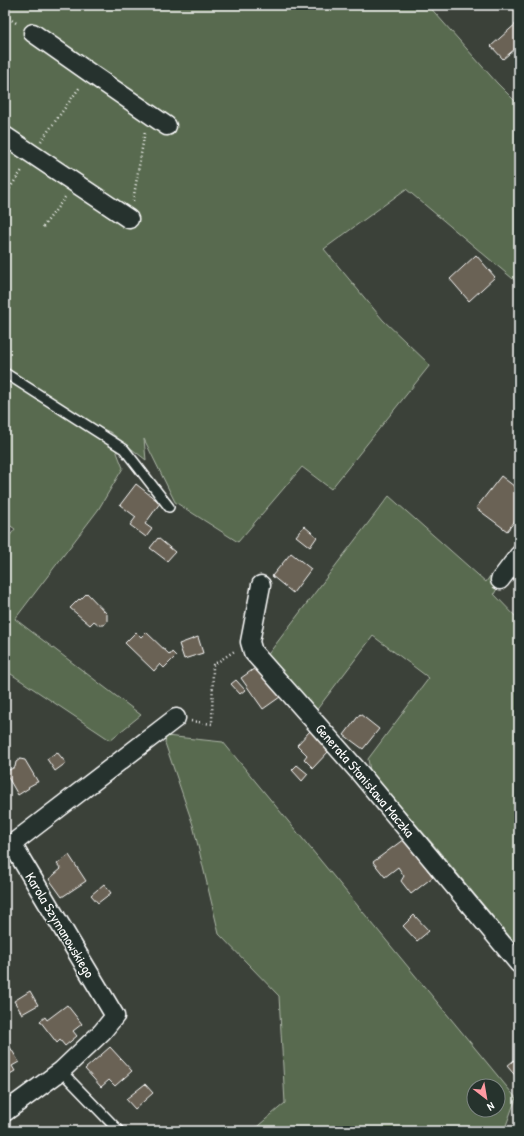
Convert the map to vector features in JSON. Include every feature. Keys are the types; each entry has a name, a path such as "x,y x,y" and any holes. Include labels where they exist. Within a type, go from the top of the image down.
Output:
{"street":[{"path":"33,33 167,126"},
{"path":"5,136 129,219"},
{"path":"500,580 519,554"},
{"path":"250,642 261,585"},
{"name":"Generała Stanisława Maczka","path":"250,642 253,652 359,772 519,964"},
{"name":"Karola Szymanowskiego","path":"5,1112 61,1071 102,1032 115,1016 12,844 176,718"}],"lane":[{"path":"5,373 124,449 168,507"},
{"path":"61,1071 119,1131"}],"path":[{"path":"5,195 32,154 90,73"},
{"path":"129,219 149,113"},
{"path":"43,228 76,183"},
{"path":"176,718 212,724 213,665 250,642"}],"green space":[{"path":"5,5 428,5 497,83 519,105 519,284 406,189 324,249 383,320 430,365 331,489 302,467 238,542 175,502 144,439 146,460 110,432 103,429 96,437 116,450 123,468 98,510 15,619 141,715 110,740 5,670 5,542 15,529 5,522"},
{"path":"389,496 486,582 490,576 498,587 494,594 519,620 519,948 370,771 368,759 429,678 373,636 315,712 266,657"},
{"path":"166,736 223,742 500,1078 466,1078 466,1118 506,1118 506,1086 516,1098 504,1131 252,1131 285,1103 279,996 219,934 193,825 165,743"}],"building":[{"path":"518,22 519,51 516,48 503,59 491,46"},
{"path":"476,255 495,277 469,301 450,279"},
{"path":"501,476 519,490 519,516 507,531 476,508"},
{"path":"136,484 160,503 145,524 152,529 146,537 130,525 136,517 120,505"},
{"path":"304,526 317,537 310,547 296,536"},
{"path":"158,538 175,552 167,561 150,548"},
{"path":"291,553 311,569 293,593 272,576"},
{"path":"519,575 519,583 515,579"},
{"path":"87,593 107,614 107,621 104,625 99,625 94,621 90,625 70,608"},
{"path":"136,632 141,637 146,632 170,655 172,652 176,656 164,668 160,664 154,671 125,643"},
{"path":"198,637 203,653 184,659 179,644"},
{"path":"258,666 280,697 263,709 241,678"},
{"path":"236,680 245,690 240,694 231,684"},
{"path":"360,714 379,729 363,749 344,735"},
{"path":"310,731 329,751 313,768 304,759 307,755 297,745"},
{"path":"57,752 66,763 55,771 47,759"},
{"path":"20,759 25,760 38,782 28,787 29,788 18,795 5,772 15,767 16,762"},
{"path":"297,765 308,774 302,781 292,770"},
{"path":"404,839 433,877 411,894 401,881 404,876 398,867 385,877 373,862"},
{"path":"69,855 86,881 62,897 49,879 61,869 57,864"},
{"path":"104,884 111,893 98,903 91,895"},
{"path":"414,915 429,931 417,941 403,926"},
{"path":"30,991 38,1005 22,1014 14,1001"},
{"path":"67,1005 82,1024 73,1031 77,1036 65,1046 60,1040 57,1043 40,1021 45,1017 47,1020"},
{"path":"7,1042 19,1062 12,1066 15,1071 8,1075 5,1070 5,1043"},
{"path":"110,1047 132,1071 115,1086 109,1080 101,1087 85,1069"},
{"path":"519,1056 519,1080 507,1066"},
{"path":"145,1084 153,1093 135,1109 126,1099"}]}
